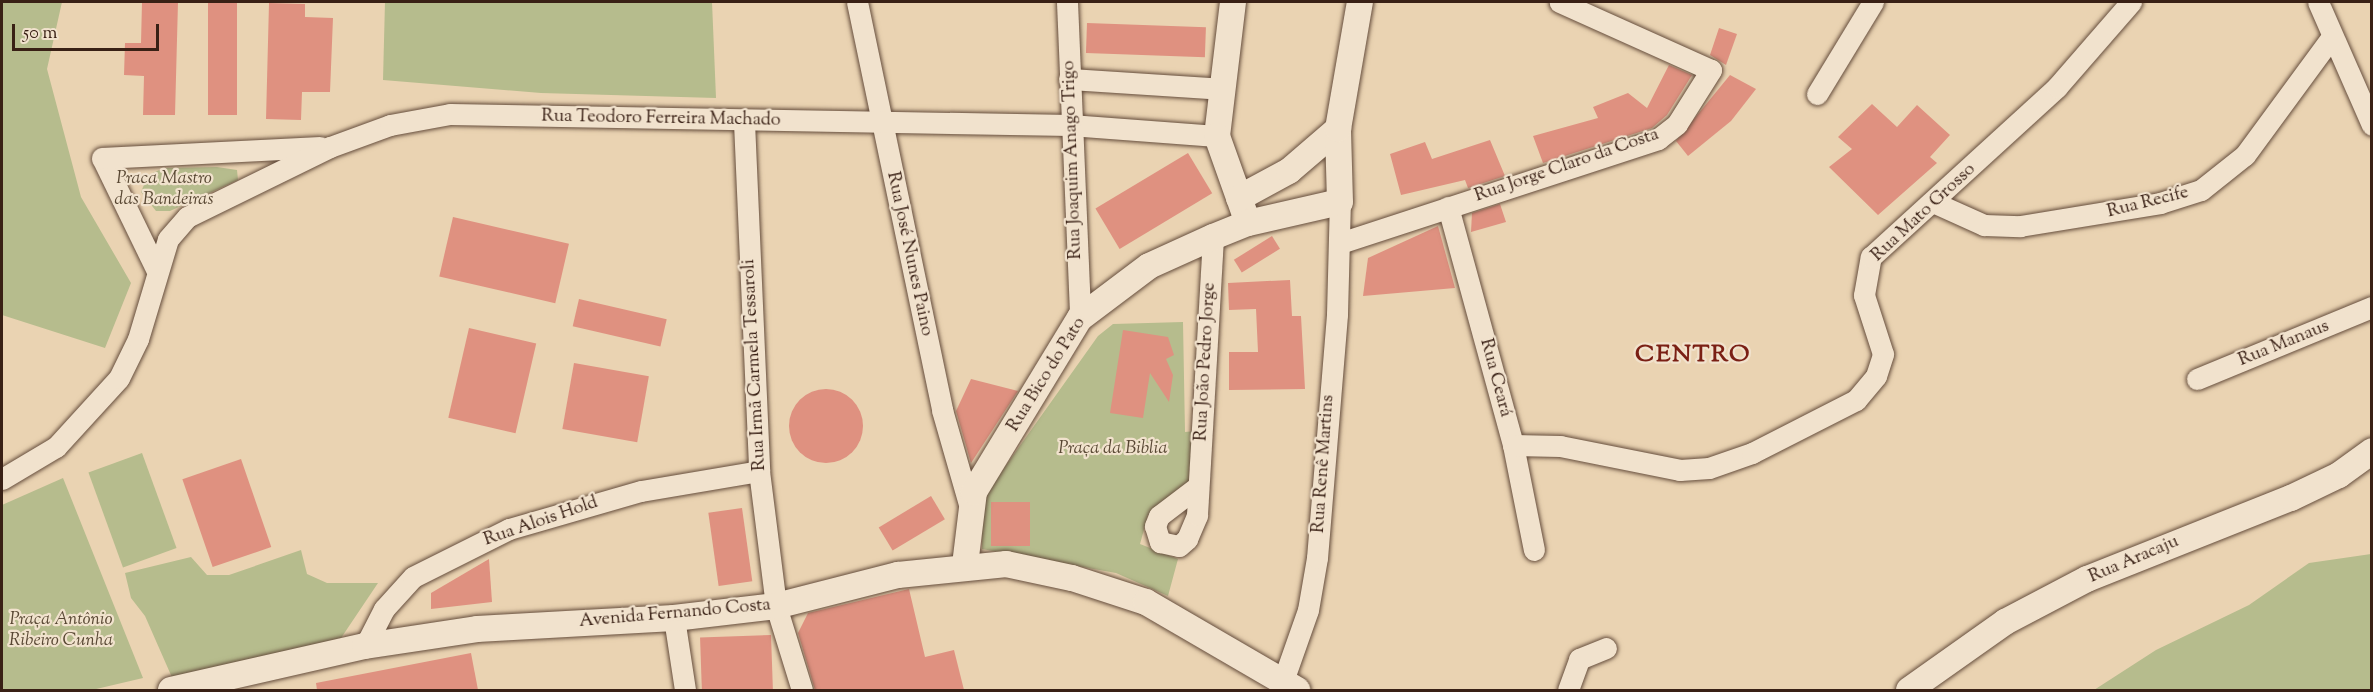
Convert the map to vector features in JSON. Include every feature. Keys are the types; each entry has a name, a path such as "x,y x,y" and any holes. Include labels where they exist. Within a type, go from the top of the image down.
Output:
{"street":[{"name":"Rua José Nunes Paino","path":"857,2 880,121 956,469 969,504"},
{"name":"Rua Joaquim Anago Trigo","path":"1067,2 1070,125 1080,318"},
{"path":"1233,2 1217,136 1248,224"},
{"path":"1340,202 1338,129 1360,2"},
{"name":"Rua Jorge Claro da Costa","path":"1340,243 1658,139 1694,103 1711,70 1560,2"},
{"path":"1817,94 1873,2"},
{"name":"Rua Mato Grosso","path":"1513,445 1560,446 1680,470 1709,468 1752,453 1856,400 1876,376 1883,354 1864,295 1871,257 1935,203 2057,87 2131,2"},
{"path":"2319,2 2331,38 2372,125"},
{"name":"Rua Recife","path":"1935,203 1984,225 2020,226 2140,207 2201,190 2245,155 2331,38"},
{"path":"1069,80 1222,89"},
{"name":"Rua Teodoro Ferreira Machado","path":"2,479 56,447 119,378 138,339 156,269 168,238 187,217 330,147 390,125 450,114 744,122 880,121 1070,125 1217,136"},
{"name":"Rua Irmã Carmela Tessaroli","path":"744,122 759,471 777,606 802,690"},
{"path":"1239,198 1289,171 1338,129"},
{"path":"156,269 102,158 330,147"},
{"name":"Rua Bico do Pato","path":"965,565 969,504 1080,318 1149,266 1213,237 1248,224 1340,202"},
{"name":"Rua Renê Martins","path":"1290,686 1308,610 1317,558 1340,243 1340,202"},
{"name":"Rua Ceará","path":"1448,207 1513,445 1534,550"},
{"name":"Rua João Pedro Jorge","path":"1197,487 1213,237"},
{"name":"Rua Manaus","path":"2197,379 2372,307"},
{"name":"Rua Aracaju","path":"1909,690 1995,628 2087,579 2291,498 2339,475 2372,451"},
{"name":"Rua Alois Hold","path":"365,646 384,609 413,577 509,529 641,490 759,471"},
{"name":"Avenida Fernando Costa","path":"171,690 365,646 477,629 674,618 777,606 898,575 965,565 1006,564 1111,588 1146,602 1290,686"},
{"path":"674,618 685,690"},
{"path":"1568,690 1579,659 1606,648"}],"green space":[{"path":"2,2 62,2 47,69 81,197 131,283 105,348 2,315"},
{"path":"385,2 712,2 716,98 541,93 383,80"},
{"name":"Praca Mastro das Bandeiras","path":"217,167 237,170 238,180 170,211 156,211 141,192 148,175 164,168"},
{"name":"Praça da Biblia","path":"1183,322 1185,432 1196,431 1189,486 1148,515 1140,544 1178,559 1168,596 1116,573 982,549 982,499 1098,336 1113,324"},
{"path":"142,453 177,548 123,567 88,472"},
{"name":"Praça Antônio Ribeiro Cunha","path":"63,478 143,678 92,690 2,690 2,505"},
{"path":"301,550 307,574 327,583 378,583 337,644 174,682 145,616 131,598 125,573 191,557 207,575 229,575"},
{"path":"2371,554 2371,690 2094,690 2156,650 2249,605 2309,563"}],"building":[{"path":"142,2 178,2 175,115 143,115 144,76 124,75 125,43 141,43"},
{"path":"208,2 237,2 237,115 208,115"},
{"path":"269,3 305,4 305,17 333,18 330,92 302,92 301,120 266,119"},
{"path":"1087,23 1206,27 1205,57 1086,53"},
{"path":"1719,28 1737,34 1726,65 1710,55"},
{"path":"1669,65 1692,75 1667,115 1652,128 1543,163 1533,136 1598,118 1593,107 1628,93 1647,108"},
{"path":"1730,75 1756,89 1731,121 1688,156 1676,141"},
{"path":"1872,104 1897,127 1917,105 1950,135 1930,157 1937,163 1878,215 1829,167 1852,149 1838,137"},
{"path":"1490,140 1505,176 1468,188 1465,180 1401,195 1390,154 1425,142 1432,159"},
{"path":"1188,153 1212,193 1120,249 1095,209"},
{"path":"1500,204 1506,222 1471,232 1472,213"},
{"path":"453,217 569,244 555,303 439,276"},
{"path":"1438,226 1455,288 1363,296 1368,258"},
{"path":"1272,236 1280,249 1242,273 1234,260"},
{"path":"1290,280 1292,316 1301,316 1305,389 1229,390 1229,352 1258,352 1256,309 1229,310 1228,283"},
{"path":"579,299 667,319 660,347 573,326"},
{"path":"469,328 536,344 516,433 448,418"},
{"path":"1123,330 1168,337 1174,355 1166,359 1173,375 1169,402 1150,373 1143,418 1110,413"},
{"path":"574,363 649,376 637,442 562,429"},
{"path":"971,379 1018,391 971,463 956,411"},
{"path":"826,389 840,392 852,400 860,412 863,426 860,440 852,452 840,460 826,463 812,460 800,452 792,440 789,426 792,412 800,400 812,392"},
{"path":"241,459 271,547 213,567 182,479"},
{"path":"931,496 945,519 893,551 879,527"},
{"path":"991,502 1030,502 1030,546 991,546"},
{"path":"742,508 752,581 719,586 708,513"},
{"path":"489,559 492,602 431,609 431,593"},
{"path":"909,589 925,657 954,650 964,690 815,690 798,633 808,613"},
{"path":"771,635 773,689 702,690 700,637"},
{"path":"471,653 478,690 317,690 316,683"}],"district":[{"name":"CENTRO","path":"1693,356"}]}
